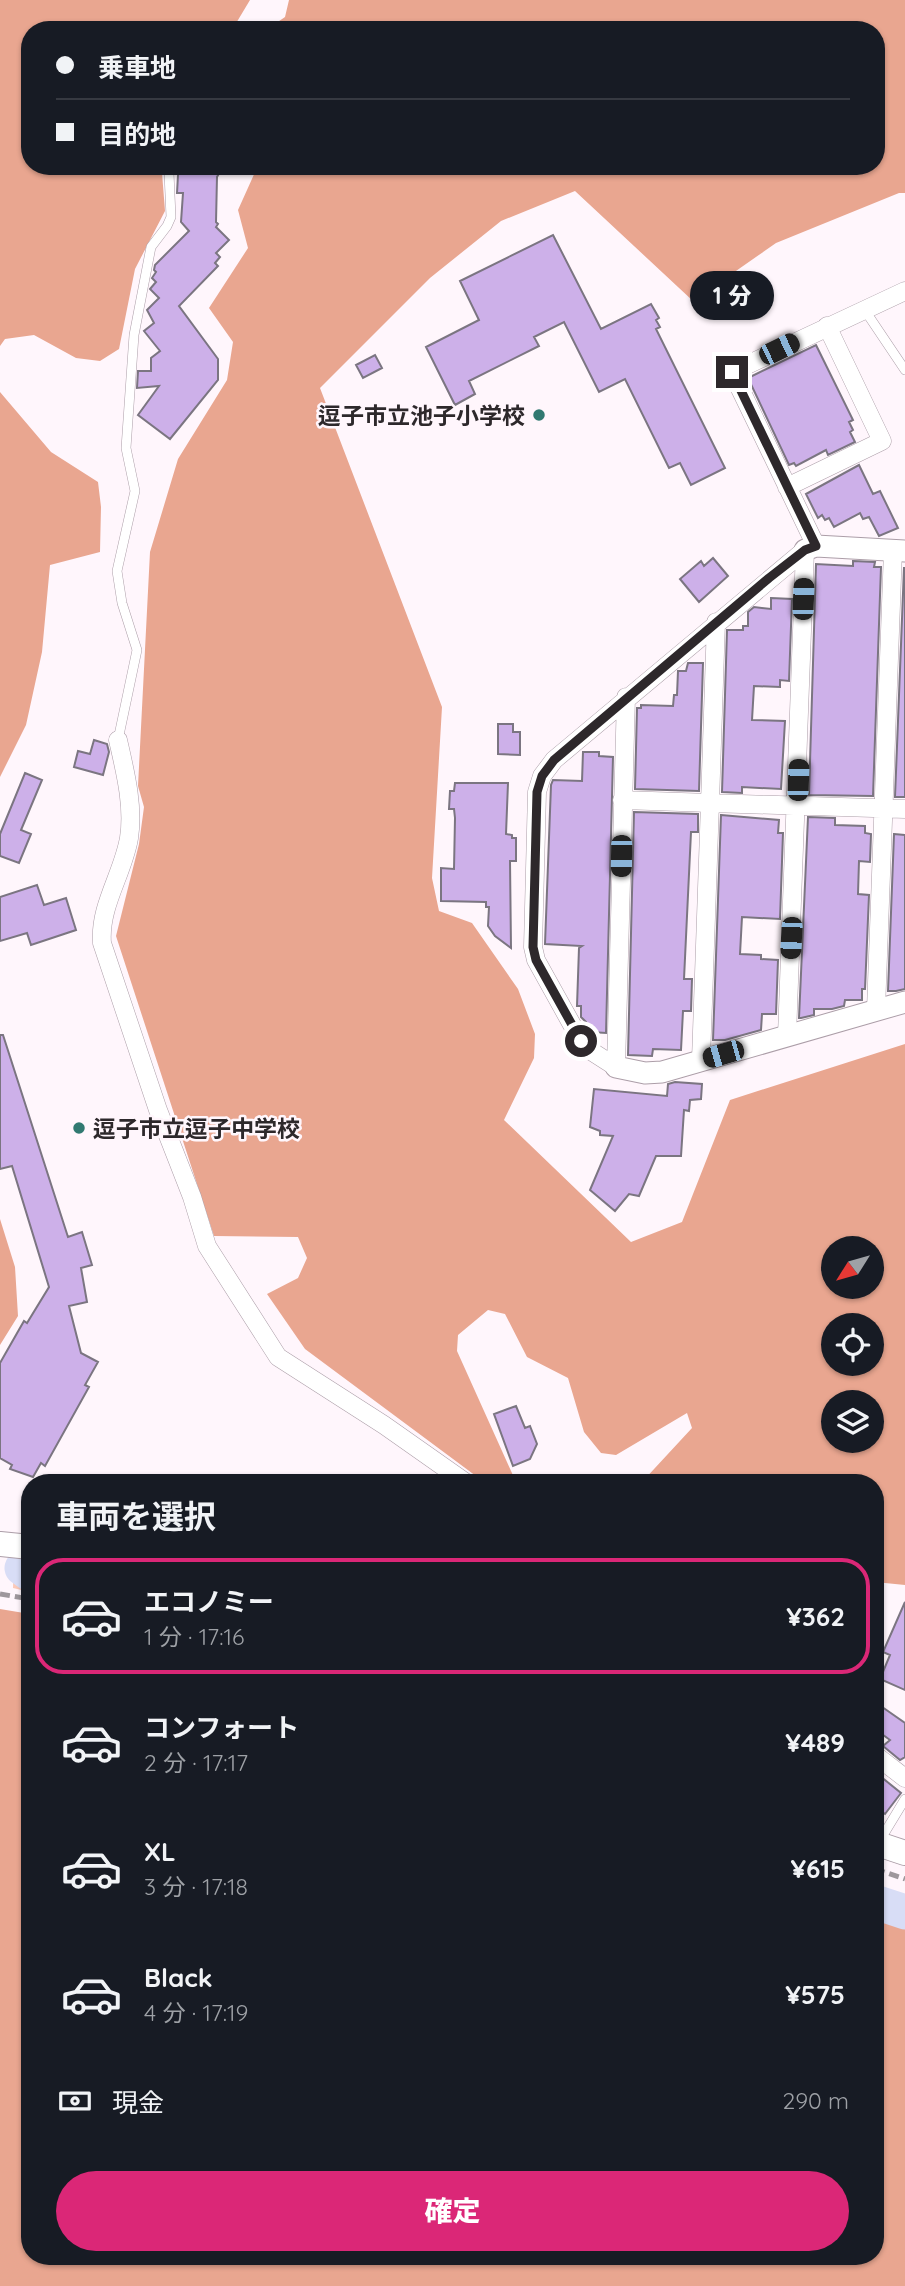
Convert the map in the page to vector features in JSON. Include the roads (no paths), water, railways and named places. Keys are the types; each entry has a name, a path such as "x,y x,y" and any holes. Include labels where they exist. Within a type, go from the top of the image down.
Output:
{"main road":[{"path":"0,1544 21,1546"},
{"path":"884,1846 905,1853"}],"street":[{"path":"787,1036 810,548 787,487 732,372 905,290"},
{"path":"787,487 881,441 827,326"},
{"path":"876,1010 883,809 899,551 810,548 626,697 554,760 542,776 537,792 533,947 536,960 581,1041 616,1068 645,1073 662,1072 905,1002"},
{"path":"701,1060 716,622"},
{"path":"616,1068 626,697"},
{"path":"118,740 130,805 129,838 101,926 102,943 207,1246 278,1357 384,1425 454,1474"},
{"path":"622,800 905,809"},
{"path":"884,1762 905,1778"}],"lane":[{"path":"118,740 137,650 122,603 117,570 135,491 126,448 132,348 150,247 167,226 171,216 169,175"},
{"path":"864,309 905,370"},
{"path":"884,1831 905,1798"}],"waterway":[{"path":"884,1905 905,1912"}],"railway":[{"path":"0,1594 21,1598"},
{"path":"884,1872 905,1879"}],"place":[{"name":"逗子市立池子小学校","path":"539,415"},
{"name":"逗子市立逗子中学校","path":"79,1128"}]}
